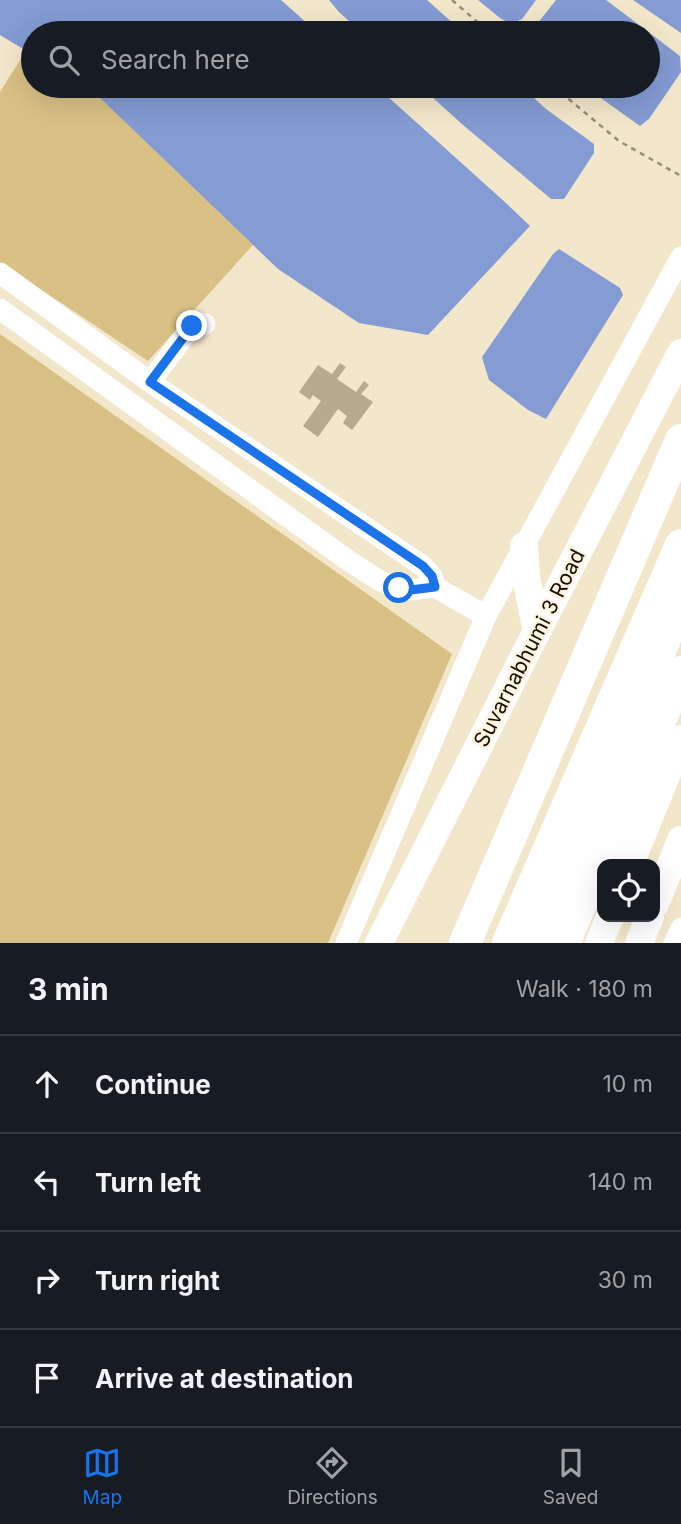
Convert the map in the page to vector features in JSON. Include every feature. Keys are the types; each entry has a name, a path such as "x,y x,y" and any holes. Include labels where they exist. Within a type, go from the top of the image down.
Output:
{"highway":[{"path":"465,943 681,440"},
{"path":"508,943 681,544"},
{"path":"534,943 588,828 681,599"},
{"path":"564,943 681,673"}],"main road":[{"name":"Suvarnabhumi 3 Road","path":"381,943 393,912 681,353"},
{"path":"524,546 526,577 537,632"},
{"path":"632,859 681,739"},
{"path":"660,892 681,840"},
{"path":"639,943 648,922"}],"street":[{"path":"346,943 486,616 681,257"},
{"path":"0,273 150,382 423,566 432,576 435,587"},
{"path":"0,309 349,561 399,588 417,590 435,587 486,616"},
{"path":"150,382 192,326 195,323 205,324"},
{"path":"674,943 681,928"}],"path":[{"path":"452,0 476,21"},
{"path":"567,98 619,141 681,176"}],"shaded area":[{"path":"21,59 21,98 101,98 253,245 148,361 0,262 0,92"},
{"path":"0,334 452,654 328,943 0,943"}],"water":[{"path":"0,0 281,0 305,21 21,21 21,48 0,35"},
{"path":"329,0 427,0 451,21 349,21"},
{"path":"478,0 536,0 522,19 506,21"},
{"path":"556,0 606,0 634,21 539,21"},
{"path":"633,0 681,0 681,33"},
{"path":"660,41 680,56 681,72 649,119 640,126 601,98 660,98"},
{"path":"100,98 389,98 530,226 428,335 359,323 278,269"},
{"path":"433,98 534,98 594,144 594,153 564,199 551,199"},
{"path":"559,249 620,288 623,295 546,419 528,410 489,380 482,357"}],"building":[{"path":"340,363 346,367 337,379 356,392 364,381 369,385 361,394 373,402 352,430 343,423 347,416 338,409 318,437 303,426 321,401 313,395 310,400 299,392 318,365 332,374"}],"route":[{"path":"192,326 150,382 423,566 432,576 435,587 410,590 399,588"}]}
